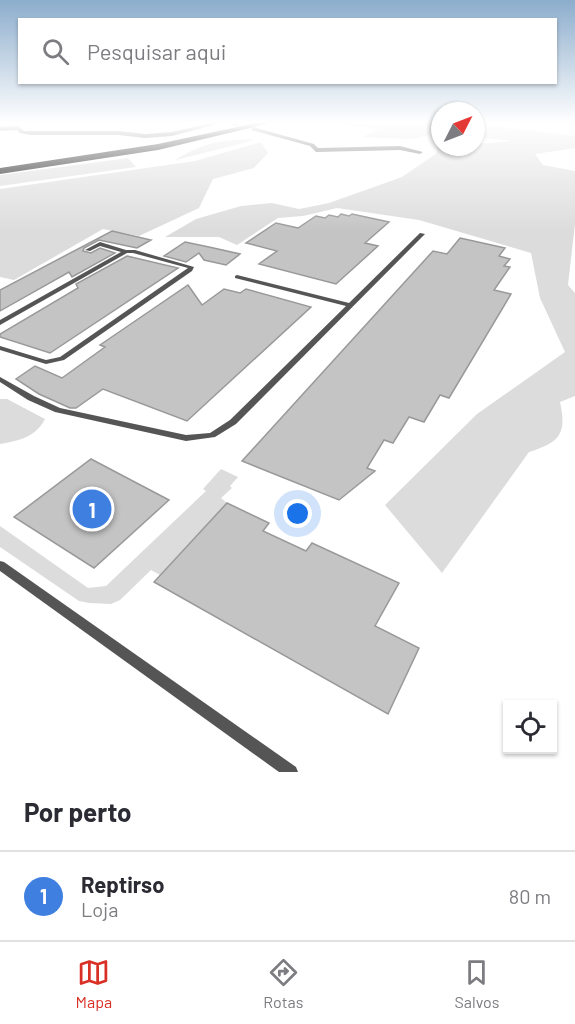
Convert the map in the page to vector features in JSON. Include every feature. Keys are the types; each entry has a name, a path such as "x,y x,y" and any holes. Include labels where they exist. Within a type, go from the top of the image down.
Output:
{"highway":[{"path":"0,169 60,159"},
{"path":"0,169 72,159"}],"lane":[{"path":"2,383 49,407 74,415 186,438 212,435 233,422 422,234"},
{"path":"88,250 100,244 126,252"},
{"path":"0,323 126,252 133,251 191,267 190,270 62,359 46,362 0,348"},
{"path":"237,276 349,305"},
{"path":"0,565 291,772"}],"shaded area":[{"path":"120,159 129,159 136,167 0,186 0,175"},
{"path":"262,159 254,168 213,179 199,208 139,236 103,229 14,280 0,277 0,189 195,161"},
{"path":"428,159 539,159 543,165 575,171 575,224 568,285 575,293 575,396 560,402 562,422 559,435 548,444 529,452 442,573 385,505 477,414 565,352 540,298 531,253 419,220 337,208 303,216 278,218 237,245 219,237 165,237 196,219 241,206 272,203 299,209 329,203 402,177"},
{"path":"0,399 7,399 45,419 32,434 20,440 0,444"},
{"path":"221,469 238,477 230,486 232,488 221,498 227,503 160,575 151,570 120,600 111,604 79,601 0,547 0,526 88,588 106,586 206,491 203,489"}],"building":[{"path":"341,214 349,216 352,214 389,222 365,243 378,246 336,284 259,264 277,251 246,243 276,223 298,228 316,216 338,217"},
{"path":"112,231 151,240 137,248 99,240 84,248 83,251 91,253 100,248 115,253 72,277 69,272 0,311 0,290"},
{"path":"460,238 505,248 499,256 510,259 504,266 510,267 494,290 511,294 449,398 440,395 424,422 409,417 393,443 384,440 367,468 375,471 339,500 242,461 433,251 447,254"},
{"path":"185,242 240,254 226,265 204,260 199,253 186,262 164,256"},
{"path":"127,256 178,268 50,353 0,337 0,334 78,288 76,284"},
{"path":"188,285 202,305 224,289 240,293 246,289 311,307 187,421 103,389 76,408 70,408 39,394 16,379 35,366 62,378 105,347 100,345"},
{"path":"91,459 169,500 94,568 14,517"},
{"path":"227,503 269,523 263,531 306,551 312,543 399,583 375,626 419,648 388,714 154,582"}],"place":[{"name":"Reptirso","path":"92,509"}]}
